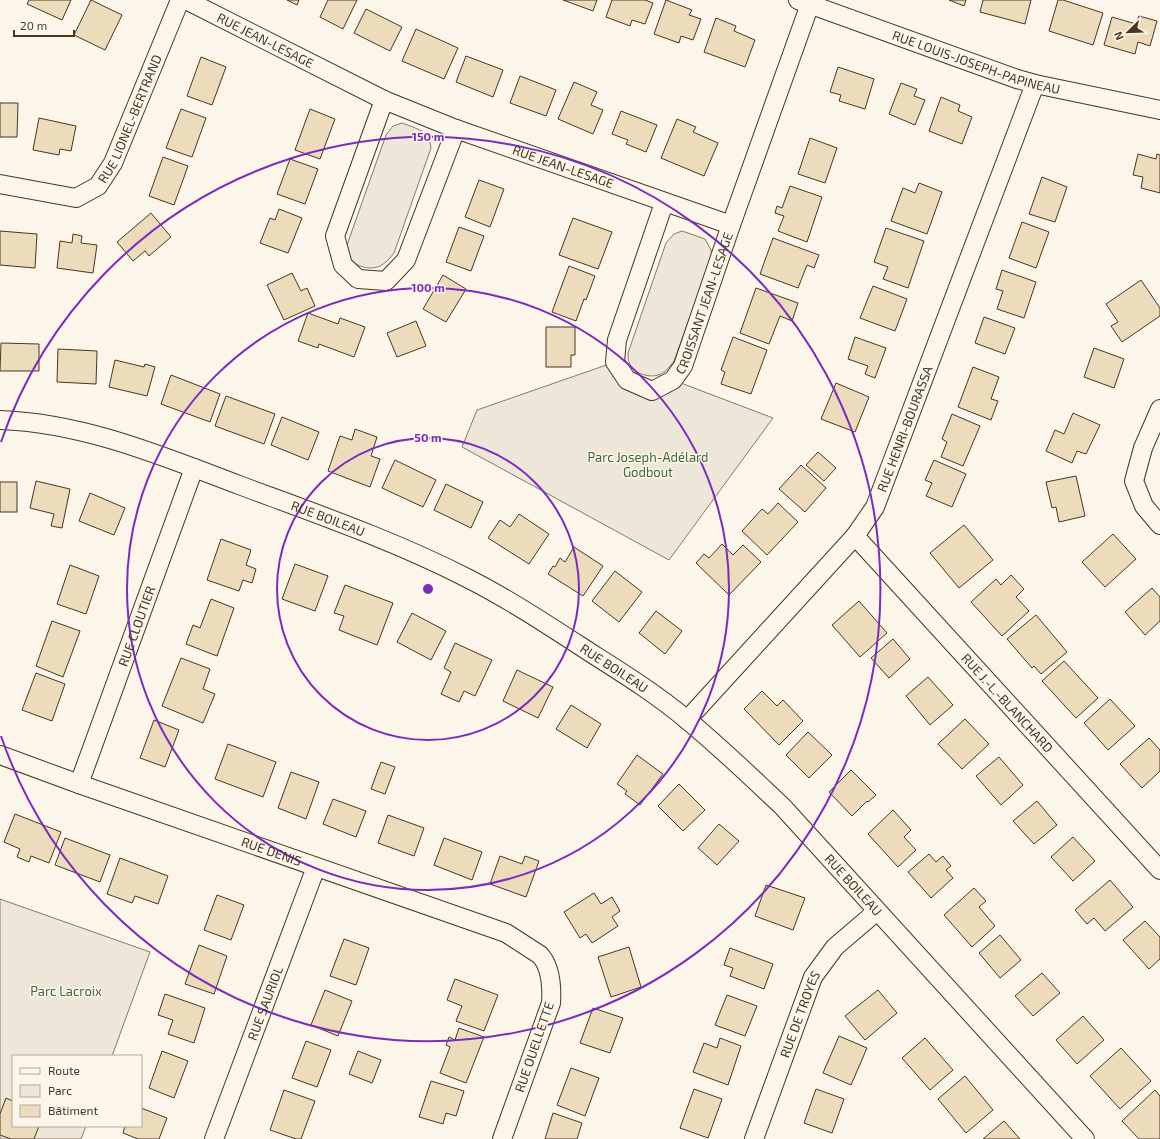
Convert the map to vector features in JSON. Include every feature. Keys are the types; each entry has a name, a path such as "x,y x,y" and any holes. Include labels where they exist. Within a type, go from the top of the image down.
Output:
{"street":[{"name":"RUE LIONEL-BERTRAND","path":"0,184 76,198 98,186 113,163 180,0"},
{"name":"RUE JEAN-LESAGE","path":"186,0 384,100 456,129 664,203 732,225"},
{"path":"732,225 804,2"},
{"name":"RUE LOUIS-JOSEPH-PAPINEAU","path":"804,2 1017,79 1160,110"},
{"name":"RUE HENRI-BOURASSA","path":"687,720 855,536 875,507 1035,84"},
{"path":"384,100 335,236 343,265 358,279 386,281 406,260 456,129"},
{"name":"CROISSANT JEAN-LESAGE","path":"664,203 617,340 615,362 627,380 652,391 673,380 683,366 732,225"},
{"path":"1160,409 1142,448 1134,481 1144,506 1160,525"},
{"name":"RUE BOILEAU","path":"0,420 16,420 92,433 194,468 376,536 470,580 535,616 650,691 687,720 782,806 1085,1139"},
{"name":"RUE CLOUTIER","path":"79,784 194,468"},
{"name":"RUE J.-L.-BLANCHARD","path":"855,536 1160,870"},
{"name":"RUE DENIS","path":"0,755 506,933 540,955"},
{"name":"RUE SAURIOL","path":"214,1139 316,867"},
{"name":"RUE DE TROYES","path":"754,1139 813,977 835,947 869,918 876,910"},
{"name":"RUE OUELLETTE","path":"502,1139 551,1003 552,987 544,959 540,955"}],"green space":[{"path":"402,123 425,134 428,137 431,148 394,253 380,266 367,268 357,265 350,259 347,245 386,135 393,126"},
{"path":"682,231 705,239 711,250 712,256 674,361 667,370 661,374 647,376 634,370 628,360 628,353 666,243 674,234"},
{"name":"Parc Joseph-Adélard Godbout","path":"615,362 652,391 673,380 773,418 669,560 462,447 477,410"},
{"name":"Parc Lacroix","path":"0,899 150,952 112,1055 12,1055 12,1127 86,1127 81,1139 0,1139"}],"building":[{"path":"29,0 71,0 62,20 27,4"},
{"path":"91,0 122,15 105,50 74,35"},
{"path":"287,0 299,0 297,5"},
{"path":"328,0 357,0 343,29 320,17"},
{"path":"563,0 597,0 593,11"},
{"path":"612,0 645,0 653,3 645,24 632,20 630,26 606,17"},
{"path":"666,0 692,10 689,15 701,19 693,40 681,36 679,43 654,34"},
{"path":"949,0 966,0 964,6"},
{"path":"983,0 1031,0 1025,24 980,12"},
{"path":"1058,0 1063,0 1103,13 1093,45 1049,31"},
{"path":"366,9 402,27 390,51 354,33"},
{"path":"1139,16 1157,21 1150,46 1138,42 1135,54 1104,45 1112,17 1136,24"},
{"path":"716,18 736,26 734,31 755,40 745,67 704,52"},
{"path":"416,29 458,48 444,79 402,61"},
{"path":"466,56 503,70 493,97 456,82"},
{"path":"201,57 226,67 212,105 187,96"},
{"path":"838,67 874,79 865,109 839,101 841,95 830,92"},
{"path":"520,76 556,90 546,116 510,103"},
{"path":"574,82 597,92 591,105 603,110 593,134 558,119"},
{"path":"901,83 917,89 914,96 925,100 915,125 889,114"},
{"path":"941,97 960,105 958,111 972,117 962,144 929,131"},
{"path":"0,103 18,103 17,137 0,137"},
{"path":"181,109 206,118 192,157 166,148"},
{"path":"310,109 335,119 320,159 295,150"},
{"path":"621,111 657,125 646,152 626,144 628,140 612,134"},
{"path":"39,118 76,126 71,151 60,149 59,155 33,150"},
{"path":"677,119 696,127 693,132 718,143 704,176 661,158"},
{"path":"810,138 837,148 825,183 798,174"},
{"path":"1138,154 1156,159 1157,154 1160,155 1160,193 1141,188 1143,177 1133,175"},
{"path":"163,157 188,166 174,205 149,196"},
{"path":"290,159 318,169 305,204 277,194"},
{"path":"1042,177 1067,187 1055,222 1029,214"},
{"path":"479,180 504,189 490,227 465,217"},
{"path":"919,183 942,192 927,234 891,221 903,188 915,193"},
{"path":"790,186 822,197 807,242 778,231 784,216 775,213 777,206 782,208"},
{"path":"279,209 302,218 288,253 260,243 270,218 275,220"},
{"path":"151,213 171,237 149,256 145,251 133,261 117,242"},
{"path":"573,218 612,232 598,269 559,255"},
{"path":"1022,222 1049,232 1036,268 1009,258"},
{"path":"459,227 484,236 471,271 446,262"},
{"path":"886,228 924,241 908,288 883,279 888,267 874,262"},
{"path":"0,231 37,234 35,268 0,265"},
{"path":"73,234 82,236 81,243 97,245 93,273 57,268 60,241 72,243"},
{"path":"773,238 819,255 814,268 807,265 798,288 760,274"},
{"path":"569,266 595,276 576,321 552,312"},
{"path":"1002,270 1036,282 1024,318 997,309 1003,291 996,289"},
{"path":"292,273 301,291 307,288 315,306 284,320 267,285"},
{"path":"443,275 466,289 446,322 423,309"},
{"path":"1141,280 1160,308 1160,316 1122,342 1111,326 1118,322 1106,304"},
{"path":"873,286 907,299 895,331 860,318"},
{"path":"756,288 798,303 792,321 780,316 769,344 740,333"},
{"path":"308,313 338,324 340,318 365,327 354,357 319,344 318,348 298,341"},
{"path":"984,317 1015,328 1005,354 975,343"},
{"path":"416,321 426,346 397,357 387,333"},
{"path":"546,327 575,327 575,355 571,355 571,367 546,367"},
{"path":"733,337 767,350 751,394 721,384 725,372 721,370"},
{"path":"855,337 886,348 875,378 865,374 868,366 848,359"},
{"path":"1,343 39,344 39,371 0,371"},
{"path":"1094,348 1124,359 1114,388 1084,377"},
{"path":"58,349 97,351 96,384 57,382"},
{"path":"115,360 144,367 145,364 155,367 147,396 109,387"},
{"path":"973,367 999,377 991,399 998,401 991,420 958,407"},
{"path":"171,375 220,394 210,422 161,404"},
{"path":"836,383 869,397 855,432 821,419"},
{"path":"226,396 275,414 264,444 215,426"},
{"path":"1073,413 1100,425 1086,454 1077,451 1072,463 1046,451 1055,430 1064,434"},
{"path":"952,414 980,426 963,466 941,457 947,442 942,439"},
{"path":"282,417 319,432 308,460 271,445"},
{"path":"355,429 377,437 371,456 380,459 370,487 328,471 340,436 352,440"},
{"path":"818,452 836,468 824,481 806,465"},
{"path":"395,460 436,480 423,507 382,488"},
{"path":"934,460 966,474 952,507 926,496 932,483 925,480"},
{"path":"801,465 826,488 805,512 779,489"},
{"path":"1076,476 1085,516 1059,522 1056,507 1052,508 1046,482"},
{"path":"36,481 70,489 62,528 51,526 54,514 30,508"},
{"path":"0,482 17,482 17,512 0,512"},
{"path":"446,484 483,502 471,528 434,510"},
{"path":"90,493 125,508 114,535 79,521"},
{"path":"778,503 798,522 767,555 742,531 762,509 768,514"},
{"path":"519,514 549,534 529,564 488,538 500,520 510,527"},
{"path":"964,525 993,560 959,588 930,553"},
{"path":"1113,534 1136,559 1105,587 1082,562"},
{"path":"221,539 251,550 246,565 256,569 252,583 243,580 239,591 207,580"},
{"path":"722,544 733,555 743,545 761,562 729,595 696,563 704,554 709,558"},
{"path":"574,547 603,566 583,596 548,574 553,566 555,567 560,558 565,562"},
{"path":"295,564 328,576 315,611 282,599"},
{"path":"70,565 99,576 86,614 57,604"},
{"path":"615,571 642,592 619,622 592,601"},
{"path":"1011,575 1024,589 1016,597 1029,611 1002,636 971,602 996,579 1001,585"},
{"path":"345,585 393,603 377,645 339,630 344,616 334,613"},
{"path":"1152,588 1160,597 1160,621 1145,635 1125,612"},
{"path":"211,599 234,608 217,656 186,644 193,625 200,628"},
{"path":"859,601 887,633 860,657 832,625"},
{"path":"656,611 682,631 665,654 639,633"},
{"path":"412,613 446,631 431,660 397,642"},
{"path":"1036,615 1067,652 1041,674 1034,666 1032,668 1007,639"},
{"path":"52,621 80,631 63,677 36,666"},
{"path":"893,639 910,659 889,678 871,658"},
{"path":"455,643 492,660 475,696 464,691 459,702 441,694 451,672 444,668"},
{"path":"181,658 210,669 203,689 215,694 203,723 162,706"},
{"path":"1064,661 1098,698 1076,718 1042,681"},
{"path":"517,670 553,687 538,718 503,701"},
{"path":"36,673 65,684 52,721 22,710"},
{"path":"928,677 953,705 930,725 906,696"},
{"path":"762,691 777,706 783,700 803,721 779,745 744,709"},
{"path":"1110,699 1135,726 1108,750 1084,723"},
{"path":"571,705 601,724 587,748 556,729"},
{"path":"965,719 989,744 962,769 938,744"},
{"path":"154,720 179,730 165,767 140,758"},
{"path":"808,732 832,755 809,778 786,755"},
{"path":"1149,738 1160,750 1160,771 1142,788 1120,764"},
{"path":"228,744 276,762 263,797 215,779"},
{"path":"637,755 663,774 640,805 625,794 627,791 617,784"},
{"path":"999,757 1023,785 1001,805 976,776"},
{"path":"381,762 395,767 385,794 371,789"},
{"path":"851,770 876,795 868,802 867,801 852,816 829,792"},
{"path":"291,772 319,782 306,819 278,808"},
{"path":"679,784 705,810 683,831 658,806"},
{"path":"333,799 366,811 356,837 323,824"},
{"path":"1037,801 1057,825 1034,844 1013,821"},
{"path":"893,810 911,830 904,837 916,850 898,867 868,834"},
{"path":"15,814 61,832 49,863 31,856 29,862 17,857 20,849 4,842"},
{"path":"388,815 424,828 414,856 378,843"},
{"path":"719,824 739,841 717,865 698,848"},
{"path":"1073,837 1095,861 1073,881 1051,857"},
{"path":"65,838 110,855 100,882 55,865"},
{"path":"444,838 482,852 472,880 434,865"},
{"path":"929,854 936,862 943,856 951,866 946,870 953,878 931,898 908,872"},
{"path":"500,856 522,864 525,856 539,861 526,897 490,884"},
{"path":"120,858 168,876 158,904 135,896 132,903 107,894"},
{"path":"1110,880 1133,907 1105,931 1094,918 1087,924 1075,910"},
{"path":"766,885 805,898 793,930 755,916"},
{"path":"974,888 986,901 979,907 995,926 972,947 944,915"},
{"path":"594,893 601,904 612,897 620,911 612,917 618,926 592,943 586,934 580,938 564,912"},
{"path":"217,895 244,905 231,940 204,930"},
{"path":"1145,921 1160,937 1160,959 1149,969 1123,940"},
{"path":"1000,935 1021,960 1000,978 979,953"},
{"path":"344,939 369,948 356,985 330,976"},
{"path":"199,945 227,956 214,994 185,984"},
{"path":"629,947 641,987 611,997 598,957"},
{"path":"730,948 773,964 764,989 730,976 733,968 724,965"},
{"path":"1042,973 1060,993 1033,1016 1015,996"},
{"path":"455,979 498,995 484,1031 456,1021 462,1006 447,1000"},
{"path":"325,990 352,1001 338,1036 311,1025"},
{"path":"878,990 897,1013 865,1040 845,1016"},
{"path":"165,994 205,1008 194,1043 168,1034 173,1020 158,1015"},
{"path":"727,995 757,1006 745,1036 715,1025"},
{"path":"593,1008 623,1018 610,1053 580,1043"},
{"path":"1083,1016 1104,1040 1077,1064 1056,1040"},
{"path":"459,1028 484,1037 466,1083 440,1073 450,1047 446,1045 449,1037 455,1040"},
{"path":"839,1036 867,1048 851,1085 823,1073"},
{"path":"720,1038 741,1046 728,1085 693,1072 704,1043 717,1048"},
{"path":"925,1038 953,1070 930,1090 902,1058"},
{"path":"306,1041 331,1050 317,1087 292,1078"},
{"path":"1121,1048 1151,1081 1120,1109 1090,1076"},
{"path":"162,1051 188,1061 174,1098 149,1088"},
{"path":"358,1051 381,1060 372,1083 349,1074"},
{"path":"571,1068 599,1078 585,1116 557,1105"},
{"path":"965,1076 993,1110 966,1133 938,1099"},
{"path":"431,1081 464,1091 456,1116 446,1113 443,1124 419,1117"},
{"path":"694,1089 722,1099 708,1138 680,1128"},
{"path":"816,1089 844,1099 832,1133 804,1123"},
{"path":"284,1090 315,1101 301,1139 296,1139 270,1130"},
{"path":"1155,1090 1160,1096 1160,1139 1139,1139 1122,1121"},
{"path":"6,1098 12,1101 12,1127 39,1127 34,1139 11,1139 0,1135 0,1114"},
{"path":"142,1108 167,1118 159,1139 138,1139 123,1133 125,1127 142,1127"},
{"path":"553,1113 582,1123 577,1139 545,1139"},
{"path":"1004,1121 1020,1139 983,1139"}]}
